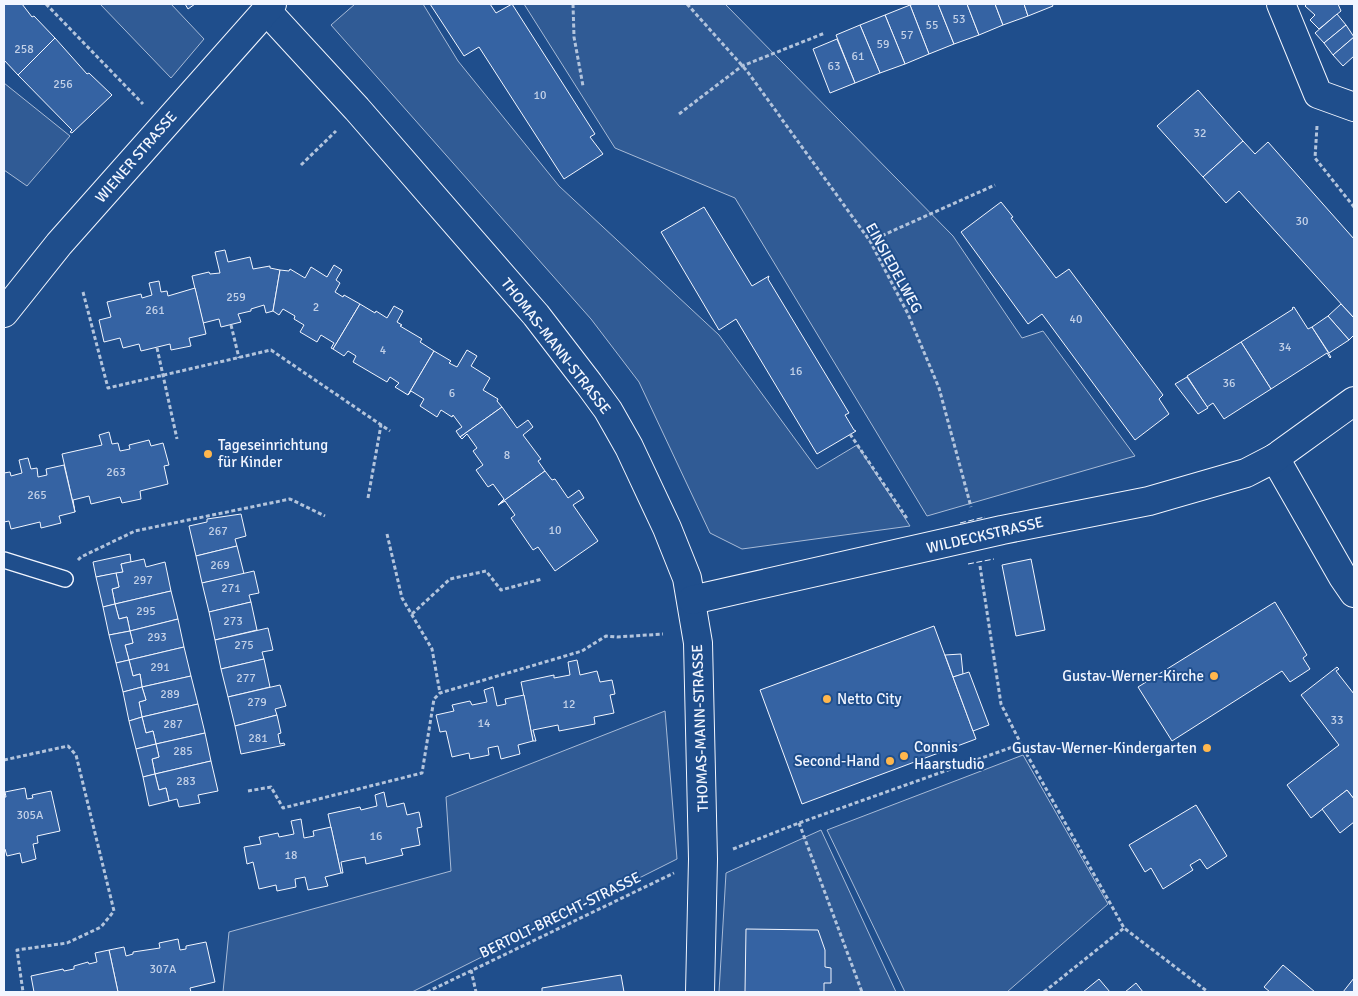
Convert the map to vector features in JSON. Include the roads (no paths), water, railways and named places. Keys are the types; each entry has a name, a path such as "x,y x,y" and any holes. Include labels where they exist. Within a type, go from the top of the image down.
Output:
{"street":[{"path":"1280,4 1318,94 1354,107"},
{"name":"WIENER STRASSE","path":"4,312 60,244 269,7"},
{"name":"THOMAS-MANN-STRASSE","path":"269,7 536,315 589,384 608,410 667,528 687,578 698,643 703,859 700,992"},
{"name":"WILDECKSTRASSE","path":"692,600 1002,530 1149,500 1246,473 1275,458 1354,401"},
{"path":"1275,458 1354,593"}],"lane":[{"path":"4,560 65,579"}],"place":[{"name":"Tageseinrichtung für Kinder","path":"208,454"},
{"name":"Gustav-Werner-Kirche","path":"1214,676"},
{"name":"Netto City","path":"827,699"},
{"name":"Gustav-Werner-Kindergarten","path":"1207,748"},
{"name":"Connis Haarstudio","path":"904,756"},
{"name":"Second-Hand","path":"890,761"}]}
